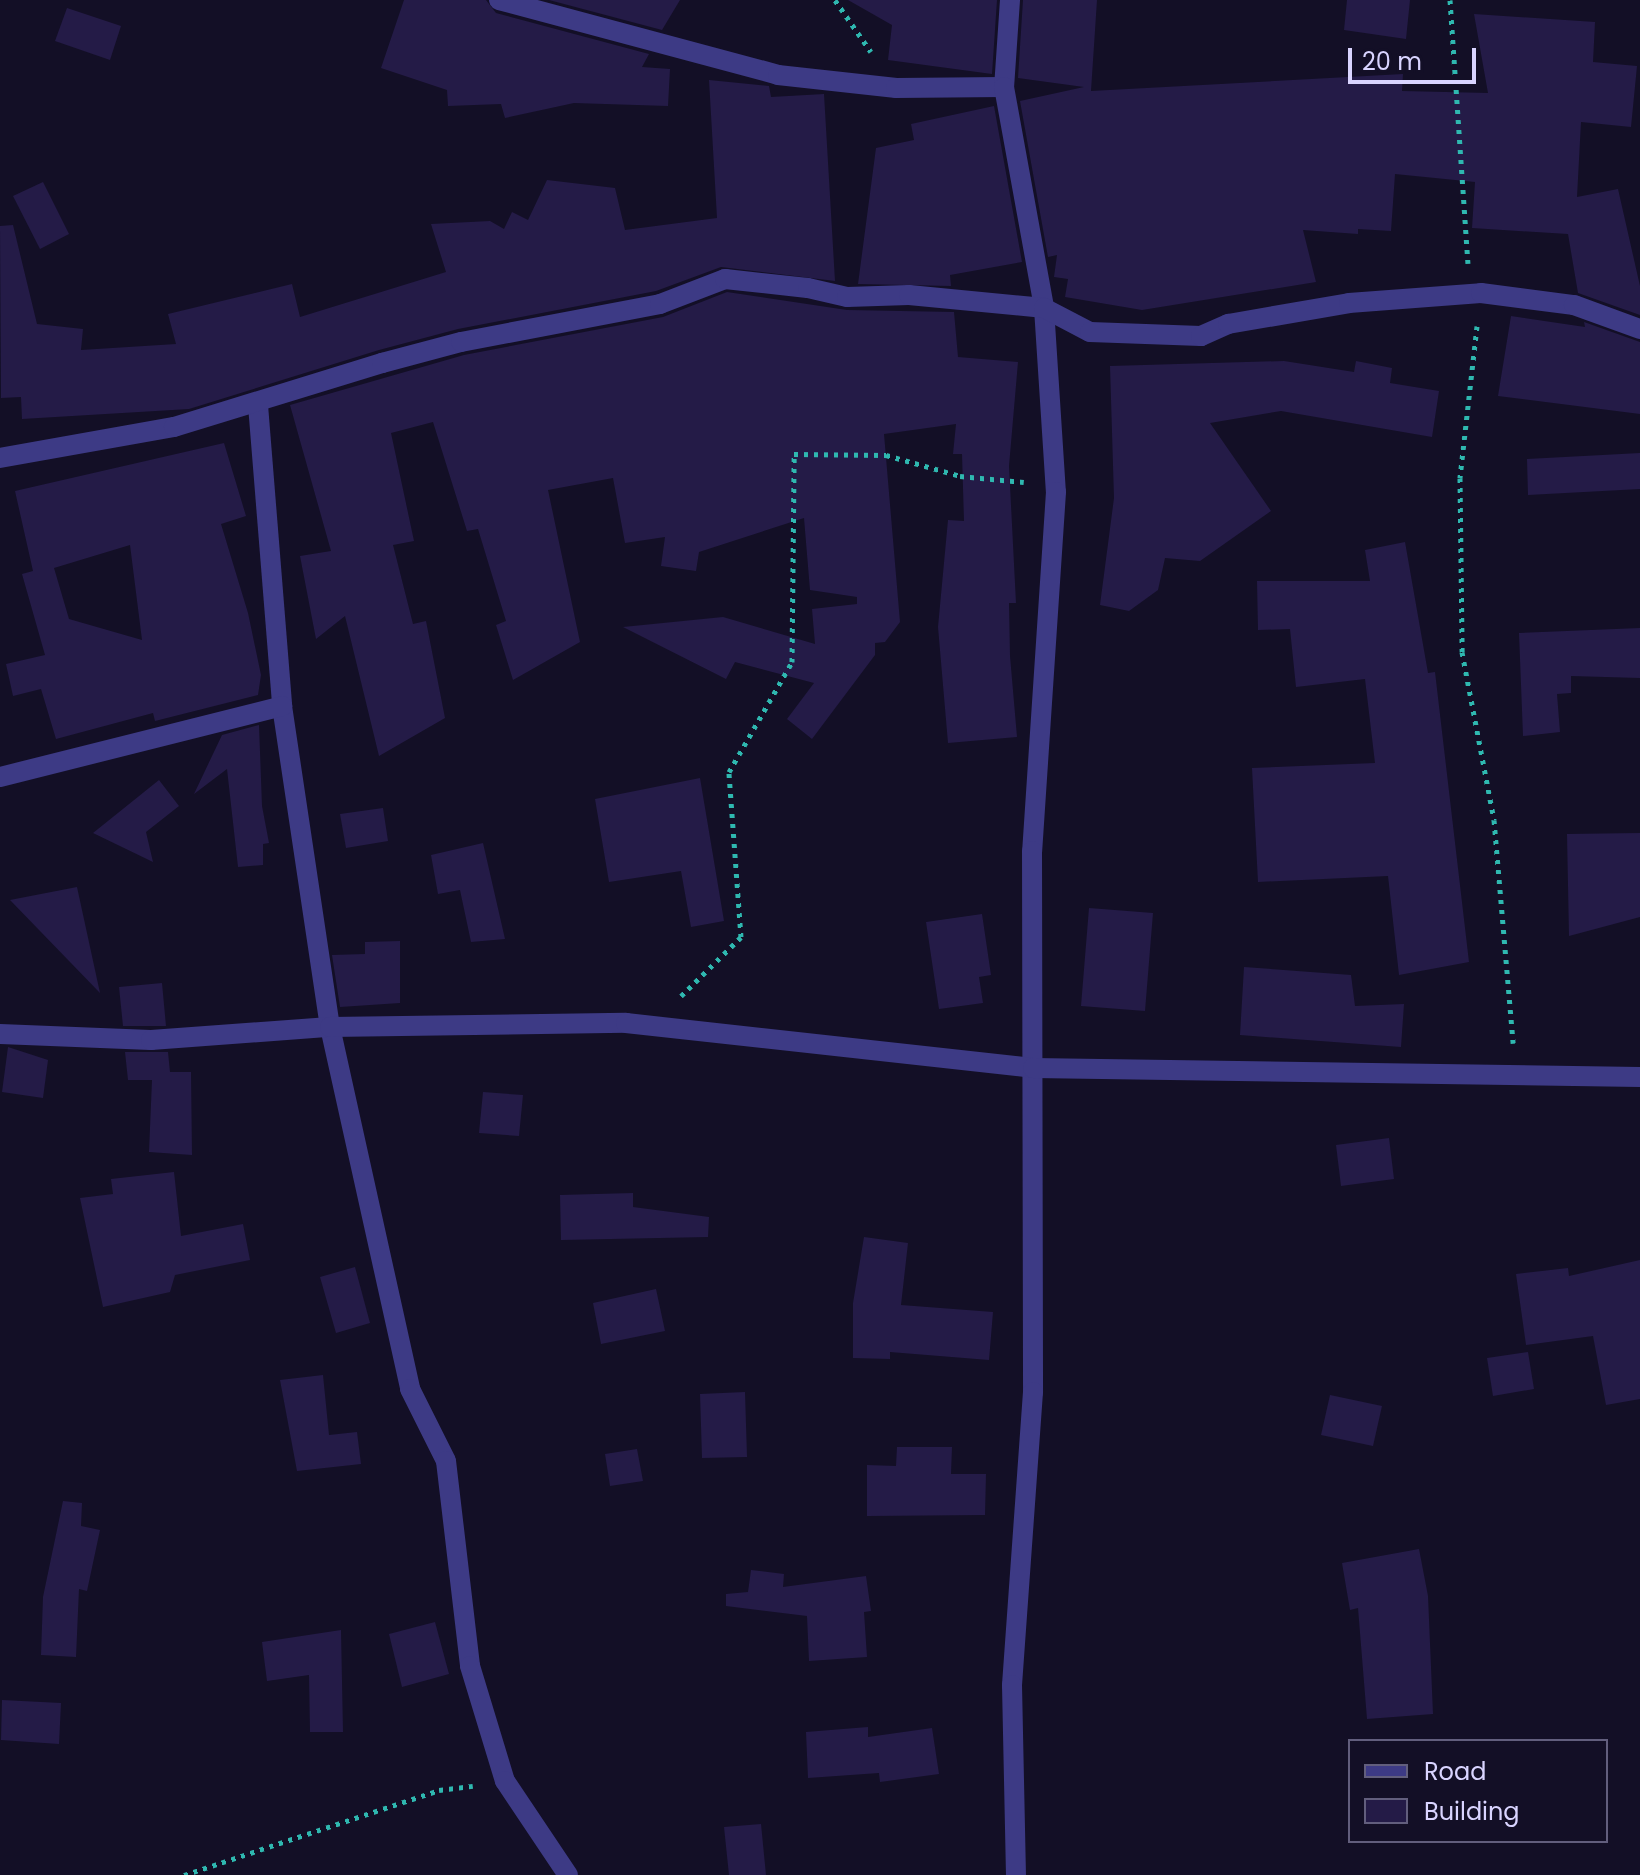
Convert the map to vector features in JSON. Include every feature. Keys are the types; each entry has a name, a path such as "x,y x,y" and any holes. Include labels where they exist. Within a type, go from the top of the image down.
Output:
{"street":[{"path":"499,0 778,75 896,88 1004,87"},
{"path":"1010,0 1004,87 1044,308 1056,492 1032,851 1033,1392 1012,1685 1016,1875"},
{"path":"1,452 174,427 258,405 408,356 660,304 725,279 847,297 909,295 1044,308 1090,332 1201,336 1228,324 1349,303 1481,293 1574,305 1640,329"},
{"path":"258,405 282,706 330,1027 410,1389 446,1461 470,1666 505,1781 568,1875"},
{"path":"0,777 282,706"},
{"path":"0,1034 151,1040 330,1027 652,1025 1033,1068 1515,1072 1640,1077"}],"path":[{"path":"835,0 896,88"},
{"path":"1450,0 1469,272 1481,293 1460,478 1462,652 1494,820 1515,1072"},
{"path":"652,1025 741,937 729,772 792,662 794,454 886,455 960,476 1014,479 1056,492"},
{"path":"184,1875 439,1790 505,1781"}],"building":[{"path":"404,0 486,0 496,13 649,54 642,67 670,69 668,106 574,103 505,118 501,104 448,106 447,90 381,68"},
{"path":"549,0 680,0 662,30"},
{"path":"848,0 997,0 992,74 888,60 892,25"},
{"path":"1023,0 1097,0 1091,91 1403,74 1402,91 1488,93 1474,14 1595,22 1593,62 1637,66 1631,127 1581,122 1577,197 1618,189 1640,286 1640,315 1578,293 1568,234 1472,228 1475,182 1395,174 1391,231 1358,229 1358,234 1303,230 1316,282 1142,310 1065,297 1068,279 1054,277 1057,255 1048,257 1020,101 1084,87 1018,78"},
{"path":"1347,0 1410,0 1406,39 1344,30"},
{"path":"67,8 121,26 110,60 55,41"},
{"path":"709,80 769,86 771,97 824,94 835,281 721,267 656,291 458,329 379,350 189,409 22,419 21,397 1,398 0,226 13,225 37,324 83,329 81,350 176,344 168,314 292,284 300,317 446,272 431,224 490,221 504,229 512,212 528,220 547,180 615,188 625,230 717,218"},
{"path":"994,106 1022,262 950,275 951,286 858,284 876,148 914,140 911,124"},
{"path":"43,182 69,234 40,249 13,196"},
{"path":"727,292 847,310 954,312 958,357 1018,362 1009,466 1016,603 1009,603 1010,656 1017,737 948,743 938,627 948,520 964,521 962,454 953,454 956,424 884,434 900,622 885,642 875,643 875,655 812,739 787,719 814,683 735,662 726,679 623,627 723,617 815,644 812,609 857,604 857,597 810,590 804,518 699,552 696,571 661,566 665,537 625,543 613,478 548,490 580,642 513,680 496,625 506,621 478,529 467,531 433,422 391,433 414,541 393,545 413,624 426,621 445,718 379,756 345,616 316,639 300,556 331,551 290,405 464,355 663,317"},
{"path":"1511,316 1585,327 1584,322 1640,342 1640,414 1498,396"},
{"path":"1284,361 1354,372 1356,361 1392,368 1390,383 1439,391 1432,437 1281,411 1210,423 1271,511 1200,561 1165,558 1158,590 1129,611 1100,605 1114,498 1110,366"},
{"path":"224,443 246,516 221,524 248,613 261,675 258,695 155,721 153,713 56,739 41,689 13,696 6,664 45,655 22,574 33,571 15,491","holes":["130,545 142,640 69,619 54,568"]},
{"path":"1640,453 1640,489 1528,495 1527,459"},
{"path":"1405,542 1428,673 1435,672 1469,962 1399,975 1388,876 1258,882 1252,768 1375,763 1365,679 1296,687 1290,629 1258,630 1257,581 1370,581 1365,550"},
{"path":"1640,628 1640,678 1571,676 1571,693 1557,694 1560,732 1523,736 1519,633"},
{"path":"259,725 262,806 269,843 263,844 263,865 238,867 227,769 194,794 222,735"},
{"path":"700,778 724,921 691,927 681,871 609,882 595,799"},
{"path":"159,780 179,806 146,832 153,862 93,833"},
{"path":"383,808 388,841 346,848 340,814"},
{"path":"1640,833 1640,917 1569,936 1567,834"},
{"path":"483,843 505,939 471,942 460,890 438,894 431,855"},
{"path":"77,887 100,993 10,900"},
{"path":"1089,908 1153,913 1145,1011 1081,1006"},
{"path":"982,914 991,975 979,977 983,1003 939,1009 926,922"},
{"path":"400,941 400,1003 340,1007 332,955 365,954 365,942"},
{"path":"1244,967 1351,975 1355,1006 1404,1004 1401,1047 1240,1035"},
{"path":"162,983 166,1026 123,1026 119,987"},
{"path":"8,1047 48,1060 43,1098 2,1092"},
{"path":"125,1052 168,1052 170,1072 191,1072 192,1155 149,1152 152,1080 128,1080"},
{"path":"483,1092 523,1095 519,1136 479,1133"},
{"path":"1389,1138 1394,1179 1341,1186 1336,1145"},
{"path":"174,1172 181,1236 243,1224 250,1260 175,1275 170,1292 103,1307 80,1198 113,1194 111,1179"},
{"path":"633,1193 633,1207 709,1217 708,1237 561,1240 560,1195"},
{"path":"864,1237 908,1243 901,1305 993,1312 989,1360 890,1352 890,1359 853,1358 853,1303"},
{"path":"1640,1260 1640,1399 1606,1405 1593,1336 1526,1345 1516,1274 1568,1268 1569,1276"},
{"path":"355,1267 370,1323 336,1333 320,1277"},
{"path":"656,1289 665,1331 601,1344 593,1303"},
{"path":"1528,1352 1534,1389 1493,1396 1487,1358"},
{"path":"323,1375 329,1435 357,1432 361,1464 297,1471 280,1380"},
{"path":"745,1392 747,1457 702,1458 700,1394"},
{"path":"1330,1395 1382,1406 1373,1446 1321,1435"},
{"path":"897,1447 952,1447 951,1474 986,1474 985,1515 867,1516 867,1465 896,1466"},
{"path":"637,1449 643,1481 610,1486 605,1454"},
{"path":"63,1501 82,1503 81,1526 100,1530 87,1591 79,1589 76,1657 41,1655 43,1597"},
{"path":"1419,1549 1428,1596 1433,1714 1367,1719 1358,1608 1350,1610 1342,1563"},
{"path":"751,1570 784,1574 783,1587 866,1576 871,1611 864,1612 867,1657 809,1661 807,1616 726,1606 726,1594 748,1592"},
{"path":"435,1622 449,1674 402,1687 389,1634"},
{"path":"341,1630 343,1732 310,1732 309,1675 267,1681 262,1642"},
{"path":"2,1700 61,1703 59,1744 1,1740"},
{"path":"868,1727 868,1737 932,1728 939,1774 880,1782 879,1773 808,1778 806,1732"},
{"path":"761,1824 766,1875 729,1875 724,1827"}]}
